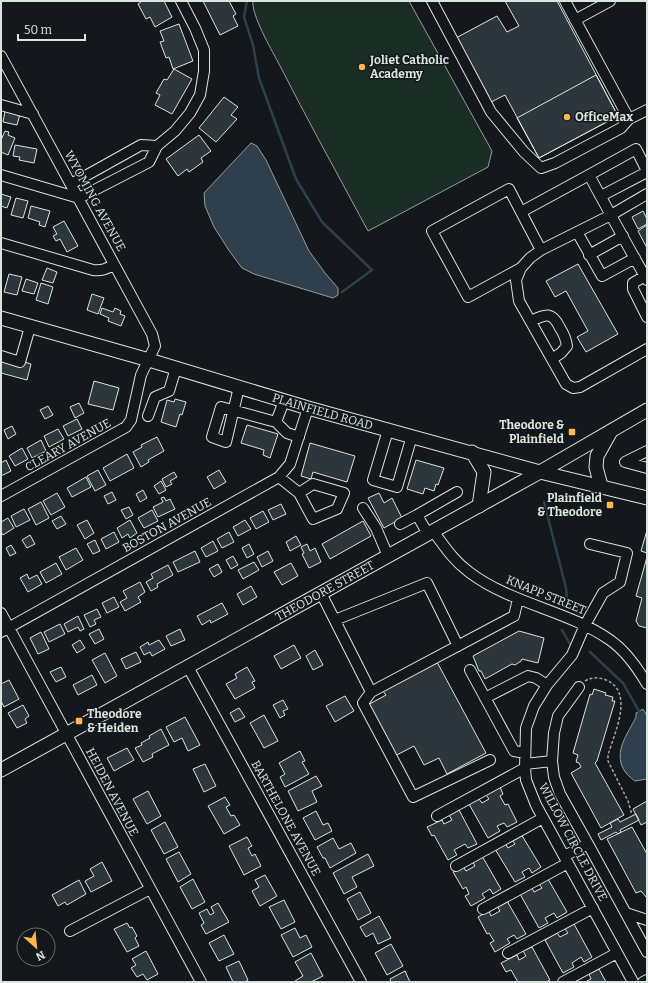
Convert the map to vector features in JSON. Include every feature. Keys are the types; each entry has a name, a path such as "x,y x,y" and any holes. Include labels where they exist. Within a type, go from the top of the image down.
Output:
{"main road":[{"name":"PLAINFIELD ROAD","path":"1,318 149,360 308,408 540,472 647,498"},
{"name":"THEODORE STREET","path":"1,770 479,506 647,410"},
{"path":"601,486 596,467 597,456 612,430"},
{"path":"472,452 484,472 479,506"}],"street":[{"path":"1,175 79,198 150,165 157,146 175,131 190,113 200,95 204,71 204,50 195,28 181,1"},
{"path":"432,1 491,112 524,152 541,168 555,163 621,128 629,119 647,110"},
{"path":"565,1 629,119"},
{"path":"575,20 610,1"},
{"name":"WYOMING AVENUE","path":"1,56 152,334 156,346 149,360"},
{"path":"1,105 33,114"},
{"path":"71,184 139,142 157,146"},
{"path":"139,142 150,165"},
{"path":"521,212 636,149 647,172 601,196"},
{"path":"589,174 646,278 633,283 633,289 647,317"},
{"path":"541,250 509,189 432,231 468,297 521,268 530,258 541,250 611,215 647,194"},
{"path":"577,232 602,276 635,258"},
{"path":"590,255 623,236"},
{"path":"1,243 93,270 108,268 114,264"},
{"path":"521,268 516,280 520,301 566,384 573,388 580,387 647,349"},
{"path":"531,321 543,316 550,316 556,319 566,339 567,346 561,353 552,359"},
{"path":"1,356 20,362 30,327"},
{"name":"CLEARY AVENUE","path":"1,496 126,427 131,420 141,375 149,360"},
{"path":"148,416 155,396 169,392 176,368"},
{"path":"239,387 234,410 276,422 288,433 299,436"},
{"path":"276,422 284,401"},
{"name":"BOSTON AVENUE","path":"5,630 279,477 290,464 308,408"},
{"path":"388,430 373,480 397,487 412,436"},
{"path":"647,450 625,462 647,468"},
{"path":"279,477 299,493"},
{"path":"400,524 457,492"},
{"path":"363,508 376,528 388,556"},
{"name":"KNAPP STREET","path":"417,515 430,533 451,557 470,573 497,589 518,599 585,625 610,640 631,658 647,684"},
{"name":"WILLOW CIRCLE DRIVE","path":"590,544 627,553 620,582 603,593 585,625 572,655 547,685 534,706 526,728 524,753 526,780 536,805 633,982"},
{"path":"335,620 427,583 458,646"},
{"path":"321,593 371,692"},
{"path":"490,760 413,797 363,703 371,692 514,616 518,599"},
{"name":"HEIDEN AVENUE","path":"1,613 5,630 67,734 201,982"},
{"name":"BARTHELONE AVENUE","path":"188,667 361,982"},
{"path":"470,670 514,751 524,753"},
{"path":"485,698 528,676 536,678 547,685"},
{"path":"580,685 558,716 554,733 552,761 554,777 560,794 647,952"},
{"path":"437,816 525,766 552,761"},
{"path":"456,866 543,818"},
{"path":"483,909 588,844"},
{"path":"70,932 150,889"},
{"path":"508,953 593,908"},
{"path":"626,913 647,920"},
{"path":"563,982 617,953"},
{"path":"643,982 647,980"}],"path":[{"path":"580,685 592,678 599,678 614,685 620,696 622,709 608,755 608,761 628,800 632,815"}],"green space":[{"name":"Joliet Catholic Academy","path":"253,1 409,1 492,151 488,167 368,231 266,40 255,14"}],"water":[{"path":"251,143 257,146 266,160 309,251 338,288 338,295 333,298 254,274 242,268 214,227 205,206 204,193"},
{"path":"643,709 647,716 647,779 635,781 624,770 620,756 623,743 636,717 636,713"}],"building":[{"path":"141,1 164,1 172,17 155,27 150,17 146,19 138,4"},
{"path":"203,1 229,1 236,14 233,16 238,26 220,35"},
{"path":"505,1 557,1 618,116 539,158 505,95 489,103 454,39 497,16 507,32 519,26"},
{"path":"179,24 193,61 173,69 169,57 166,58 160,42 164,41 160,31"},
{"path":"174,69 192,79 172,114 155,105 160,95 156,93 164,79 167,80"},
{"name":"OfficeMax","path":"596,75 618,116 539,158 517,118"},
{"path":"224,97 238,107 231,115 237,119 216,142 199,128"},
{"path":"5,111 20,114 17,125 3,122"},
{"path":"5,131 9,132 8,135 15,138 8,155 1,152 1,140"},
{"path":"199,135 211,151 201,158 203,162 189,172 187,169 178,176 166,159"},
{"path":"15,145 37,149 34,163 19,160 20,157 13,156"},
{"path":"1,194 11,197 7,208 1,206"},
{"path":"16,198 28,201 23,218 11,215"},
{"path":"31,206 50,211 45,227 39,225 40,222 28,218"},
{"path":"643,211 647,219 647,224 638,229 632,217"},
{"path":"64,221 78,246 67,252 60,239 56,241 53,236 57,234 53,227"},
{"path":"647,225 647,248 638,231"},
{"path":"578,264 618,334 586,352 577,337 588,331 566,291 555,297 546,281"},
{"path":"47,268 57,272 53,283 42,280"},
{"path":"9,274 22,277 17,295 4,292"},
{"path":"26,279 38,283 34,294 22,291"},
{"path":"41,283 53,287 48,304 36,300"},
{"path":"92,294 104,298 98,314 87,310"},
{"path":"102,308 113,312 115,308 121,311 120,314 125,316 121,326 108,321 109,318 100,314"},
{"path":"1,355 31,364 27,380 1,373"},
{"path":"94,381 119,388 113,410 88,404"},
{"path":"175,399 186,402 176,427 161,422 167,400 174,402"},
{"path":"79,403 84,413 75,418 70,407"},
{"path":"48,406 53,415 45,419 40,410"},
{"path":"77,419 82,429 68,436 63,426"},
{"path":"247,425 278,434 270,458 263,455 264,450 241,443"},
{"path":"12,426 16,434 8,439 4,430"},
{"path":"58,429 64,439 49,447 44,436"},
{"path":"157,437 164,451 148,460 149,462 141,467 133,452 142,447 141,445"},
{"path":"41,440 46,451 32,458 27,448"},
{"path":"310,443 355,456 347,482 313,472 311,479 301,476"},
{"path":"22,448 28,459 15,466 9,456"},
{"path":"127,454 134,468 110,481 103,468"},
{"path":"6,460 11,471 1,476 1,463"},
{"path":"416,460 444,468 438,485 436,484 434,491 425,488 423,494 407,489"},
{"path":"98,470 106,485 95,491 87,476"},
{"path":"219,470 226,482 214,489 207,477"},
{"path":"174,472 177,477 170,481 172,484 166,487 162,479"},
{"path":"86,477 91,487 72,497 67,488"},
{"path":"161,481 166,490 159,494 154,486"},
{"path":"143,490 147,498 140,502 136,494"},
{"path":"112,492 116,500 108,504 104,496"},
{"path":"57,493 65,507 51,515 43,501"},
{"path":"379,493 384,503 392,498 402,518 384,528 368,498"},
{"path":"164,497 166,501 170,499 175,509 158,517 153,507 163,502 161,498"},
{"path":"41,502 49,518 36,525 28,509"},
{"path":"281,504 286,514 273,520 268,510"},
{"path":"129,507 133,515 126,519 121,510"},
{"path":"24,509 30,520 16,527 11,516"},
{"path":"152,510 158,521 144,528 138,518"},
{"path":"263,511 269,522 256,529 250,518"},
{"path":"61,516 66,524 57,529 52,521"},
{"path":"8,518 14,528 3,535 1,532 1,522"},
{"path":"87,520 94,533 85,539 77,525"},
{"path":"130,520 137,533 130,538 128,534 122,538 117,528"},
{"path":"245,520 251,529 238,536 233,527"},
{"path":"363,521 371,536 330,559 322,544"},
{"path":"647,530 647,553 641,551"},
{"path":"114,532 119,542 106,549 101,539"},
{"path":"229,532 234,542 222,548 217,539"},
{"path":"30,535 35,544 27,548 22,540"},
{"path":"296,536 301,545 290,551 286,542"},
{"path":"95,540 100,551 93,554 87,544"},
{"path":"213,541 218,551 206,557 201,548"},
{"path":"249,544 254,554 247,558 242,548"},
{"path":"307,544 310,551 315,548 321,562 309,568 302,554 304,553 301,547"},
{"path":"11,545 16,553 10,556 6,548"},
{"path":"76,548 83,560 66,570 59,557"},
{"path":"195,551 200,562 178,572 173,562"},
{"path":"268,551 273,561 262,567 257,557"},
{"path":"233,556 238,565 231,569 226,560"},
{"path":"647,557 647,628 639,626 636,621 642,598 636,596"},
{"path":"254,562 259,570 243,579 238,570"},
{"path":"56,563 62,574 46,583 40,572"},
{"path":"291,563 298,576 282,585 274,572"},
{"path":"218,564 222,572 214,577 209,569"},
{"path":"168,565 173,575 157,584 158,587 151,591 146,582 153,578 151,574"},
{"path":"27,574 29,579 37,575 42,584 28,592 20,578"},
{"path":"140,582 145,592 138,597 141,602 125,611 120,602 127,598 123,591"},
{"path":"251,586 257,597 243,605 237,594"},
{"path":"114,597 119,607 107,613 102,603"},
{"path":"222,603 228,614 211,623 210,620 202,625 197,616"},
{"path":"97,609 101,617 94,620 96,624 90,627 84,615"},
{"path":"78,616 84,629 80,631 78,627 68,632 64,624"},
{"path":"60,624 65,634 49,642 44,632"},
{"path":"99,629 104,639 95,644 89,634"},
{"path":"180,629 185,640 171,646 166,636"},
{"path":"519,631 544,638 538,663 522,659 515,665 512,664 485,679 481,671 479,671 473,656"},
{"path":"41,632 49,649 38,654 30,638"},
{"path":"80,640 85,648 77,653 72,645"},
{"path":"159,640 165,649 152,656 150,652 144,655 140,647 148,642 149,645"},
{"path":"294,645 301,658 281,669 274,656"},
{"path":"315,650 323,665 313,670 306,656"},
{"path":"136,652 141,662 126,669 121,659"},
{"path":"105,653 117,676 105,683 92,660"},
{"path":"437,662 486,753 447,774 439,758 424,765 414,746 391,758 364,707 386,695 383,691"},
{"path":"61,667 66,677 56,682 50,672"},
{"path":"247,667 255,681 252,682 255,688 235,699 226,684 237,678 235,674"},
{"path":"92,675 97,685 78,695 73,685"},
{"path":"9,680 19,699 4,707 1,701 1,684"},
{"path":"594,689 606,693 605,695 613,697 612,701 615,701 597,761 595,763 624,815 601,828 571,773 581,767 579,763 576,762 578,755 573,753 590,694 592,695"},
{"path":"345,696 354,711 335,722 326,706"},
{"path":"283,700 288,709 283,711 285,715 280,718 273,705"},
{"path":"23,705 29,716 25,719 27,723 17,728 8,713"},
{"path":"239,708 245,717 235,722 230,713"},
{"path":"264,715 278,741 264,748 250,723"},
{"path":"185,717 200,745 188,751 182,738 174,742 166,727"},
{"path":"161,729 169,745 152,754 153,757 143,762 135,748 142,745 141,743 150,738 149,736"},
{"path":"127,748 134,760 114,771 107,758"},
{"path":"300,751 305,761 302,762 309,774 285,787 280,777 285,774 279,763"},
{"path":"205,764 216,786 204,792 193,769"},
{"path":"316,776 322,786 312,791 317,802 298,811 288,791"},
{"path":"500,787 503,794 500,796 505,805 508,804 517,822 507,827 504,823 497,826 500,831 488,838 469,804 479,799 482,803 489,799 486,795"},
{"path":"148,791 161,816 147,824 133,799"},
{"path":"225,797 230,805 226,807 231,816 234,815 240,825 224,834 208,806"},
{"path":"647,801 647,822 641,825 633,809"},
{"path":"459,810 477,844 468,848 465,844 454,850 457,855 448,860 434,835 432,836 427,827 442,820 444,824 452,820 449,815"},
{"path":"316,811 323,825 328,823 332,831 315,840 303,818"},
{"path":"636,814 639,820 620,830 621,832 618,834 616,832 601,840 598,834 612,827 610,823 618,819 620,822"},
{"path":"165,822 178,847 164,854 151,830"},
{"path":"632,827 647,854 647,898 641,891 636,893 607,839"},
{"path":"521,834 541,867 532,873 529,868 522,872 525,877 515,882 495,849 505,843 508,848 515,844 512,840"},
{"path":"247,837 252,846 248,848 252,856 255,854 261,866 244,875 229,846"},
{"path":"333,838 339,849 351,843 356,853 330,868 317,847"},
{"path":"179,852 191,874 178,882 166,859"},
{"path":"368,854 374,866 352,877 357,887 344,894 333,873"},
{"path":"482,856 501,889 493,894 490,889 482,894 485,898 471,906 465,896 469,894 466,887 463,889 453,872 463,866 466,871 475,866 472,861"},
{"path":"102,862 112,881 91,892 85,881 94,876 90,869"},
{"path":"265,875 277,896 260,906 252,891 259,887 255,880"},
{"path":"193,879 205,902 192,909 180,887"},
{"path":"548,879 567,912 557,918 554,913 545,918 548,923 539,928 520,894 532,888 534,892 542,888 539,884"},
{"path":"79,880 86,894 67,905 65,902 58,906 52,895"},
{"path":"360,892 371,913 358,920 347,899"},
{"path":"284,900 295,922 281,929 269,907"},
{"path":"507,901 526,934 517,939 514,935 507,939 510,943 495,952 490,943 494,941 489,933 487,934 478,917 489,911 491,916 500,911 497,906"},
{"path":"218,903 229,922 206,934 201,925 204,923 199,913 207,909 210,915 214,913 211,907"},
{"path":"379,916 391,938 378,944 373,933 366,937 360,927"},
{"path":"127,923 130,928 132,927 137,936 135,938 139,946 127,952 114,929"},
{"path":"574,924 592,957 584,962 581,957 572,963 574,967 563,973 545,940 557,933 560,937 568,933 565,929"},
{"path":"295,928 300,938 306,935 312,947 293,957 281,935"},
{"path":"224,935 234,954 219,961 209,943"},
{"path":"391,944 403,966 387,975 375,953"},
{"path":"532,947 550,980 546,982 518,982 511,970 506,972 501,963 517,955 519,960 526,956 523,951"},
{"path":"146,951 158,974 147,980 143,974 137,977 131,968 136,965 132,959"},
{"path":"311,953 323,976 311,982 296,982 295,981 303,976 295,962"},
{"path":"239,961 248,980 245,982 233,982 226,967"},
{"path":"599,969 606,982 585,982 591,979 589,974"},
{"path":"405,971 410,982 391,982 390,979"}],"waterway":[{"path":"247,1 244,17 253,45 259,78 296,179 322,222 372,270 342,292"},
{"path":"544,502 566,588 567,599"},
{"path":"562,630 570,644"},
{"path":"590,652 623,683 640,713"}],"place":[{"name":"Joliet Catholic Academy","path":"362,67"},
{"name":"OfficeMax","path":"567,117"},
{"name":"Theodore & Plainfield","path":"572,432"},
{"name":"Plainfield & Theodore","path":"610,505"},
{"name":"Theodore & Heiden","path":"79,721"}]}
